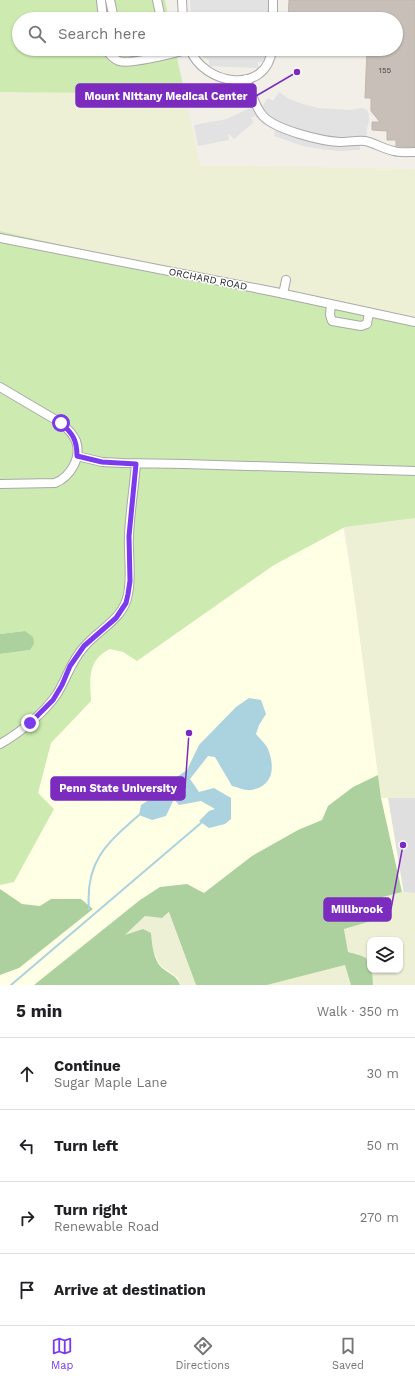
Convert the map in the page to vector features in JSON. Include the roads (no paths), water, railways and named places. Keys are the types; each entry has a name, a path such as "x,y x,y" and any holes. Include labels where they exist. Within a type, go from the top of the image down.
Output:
{"street":[{"path":"101,0 102,12"},
{"path":"110,0 113,12"},
{"path":"157,0 160,12"},
{"path":"182,0 183,12"},
{"path":"272,12 273,0"},
{"path":"111,56 118,61 129,63 160,56"},
{"path":"193,56 196,62 202,68 213,75 232,80 253,77 263,70 271,56"},
{"path":"246,79 256,105 262,115 267,120 284,128 325,141 362,141 374,143 395,152 415,152"},
{"name":"ORCHARD ROAD","path":"0,238 283,294 415,322"},
{"path":"283,294 286,280"},
{"path":"332,304 330,315 332,320 361,326 367,324 369,312"},
{"path":"0,387 61,423 68,429 76,441 77,456 68,474 60,481 55,483 0,484"},
{"path":"77,456 102,462 136,464 330,467 415,471"},
{"path":"0,744 13,737 30,723 53,700 76,657 84,646 116,618 126,603 130,581 129,536 136,464"}],"water":[{"path":"249,698 261,700 266,714 259,725 256,734 267,747 272,762 271,775 268,780 259,788 251,790 232,786 215,757 208,756 190,779 199,792 214,788 231,798 231,819 225,824 209,828 199,821 209,811 215,809 201,801 179,805 174,799 166,816 152,820 139,815 141,805 161,792 171,781 187,770 199,745 236,707"}],"waterway":[{"path":"89,909 91,878 100,854 108,844 139,815"},
{"path":"11,985 201,823"}],"place":[{"name":"Mount Nittany Medical Center","path":"297,72"},
{"name":"Penn State University","path":"189,733"},
{"name":"Millbrook","path":"403,845"}]}
